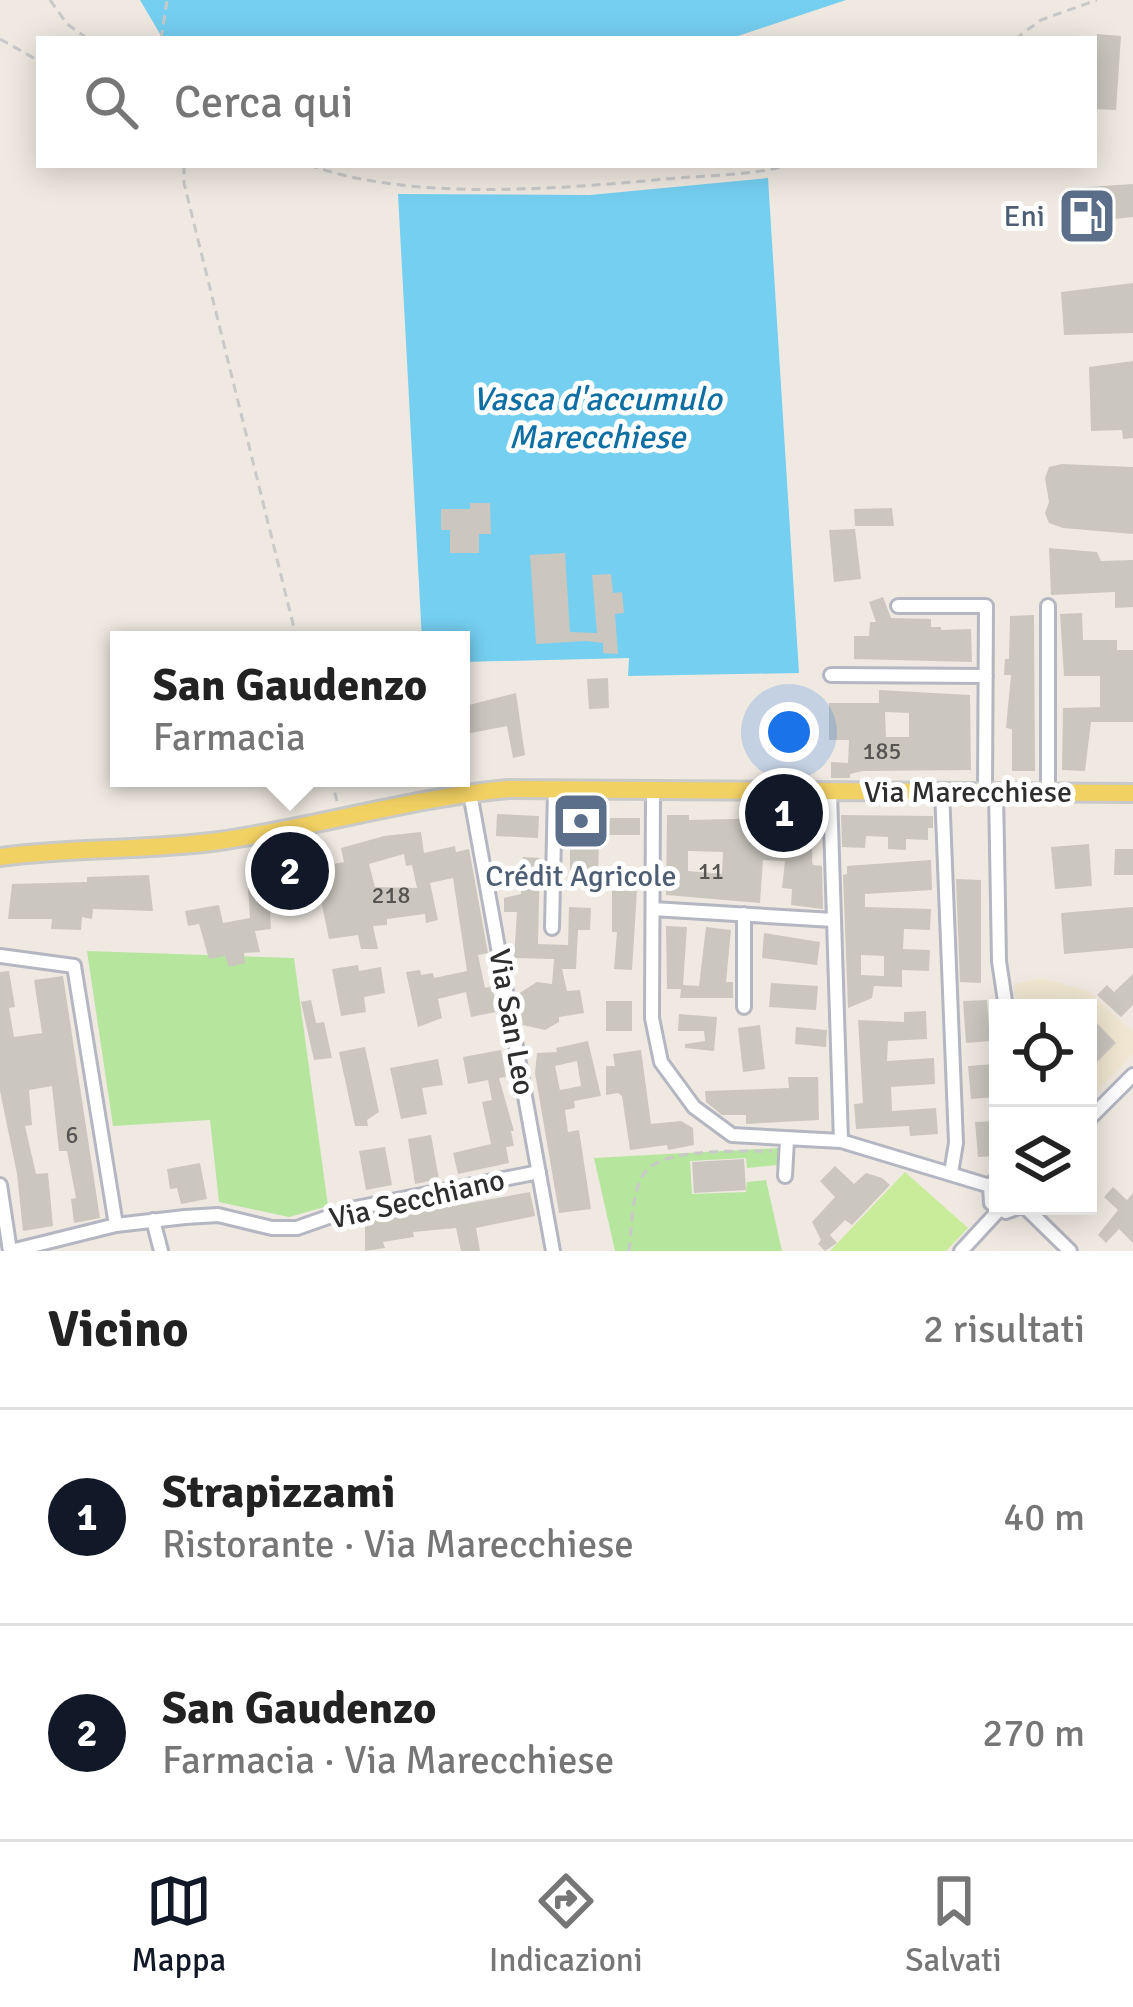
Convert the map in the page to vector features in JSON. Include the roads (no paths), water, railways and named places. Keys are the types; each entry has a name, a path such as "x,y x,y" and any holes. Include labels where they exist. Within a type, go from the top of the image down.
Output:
{"main road":[{"path":"1058,791 1133,779"},
{"name":"Via Marecchiese","path":"6,854 213,842 470,793 1133,793"}],"street":[{"path":"898,606 986,606 990,791 1005,999"},
{"path":"1048,606 1058,791"},
{"path":"831,675 986,676"},
{"path":"552,928 555,790"},
{"path":"653,790 652,1018 661,1062 694,1107 732,1135 786,1145 841,1141 989,1180"},
{"path":"941,790 956,1142 951,1173"},
{"name":"Via San Leo","path":"470,793 553,1251"},
{"path":"830,793 841,1141"},
{"path":"653,909 833,920"},
{"path":"744,914 744,1006"},
{"path":"0,956 74,967 116,1225"},
{"path":"1097,1111 1133,1076"},
{"path":"785,1176 786,1145"},
{"name":"Via Secchiano","path":"11,1251 153,1220 218,1215 272,1228 297,1228 352,1209 539,1172"},
{"path":"0,1185 11,1251"},
{"path":"962,1251 995,1215"},
{"path":"1032,1215 1070,1251"},
{"path":"153,1220 161,1251"}],"water":[{"path":"140,0 846,0 738,36 161,36"},
{"name":"Vasca d'accumulo Marecchiese","path":"768,178 799,673 628,676 629,658 470,662 470,631 422,631 398,194 590,195"}],"place":[{"name":"Eni","path":"1087,216"},
{"name":"Strapizzami","path":"784,813"},
{"name":"Crédit Agricole","path":"581,821"},
{"name":"San Gaudenzo","path":"290,871"}]}
